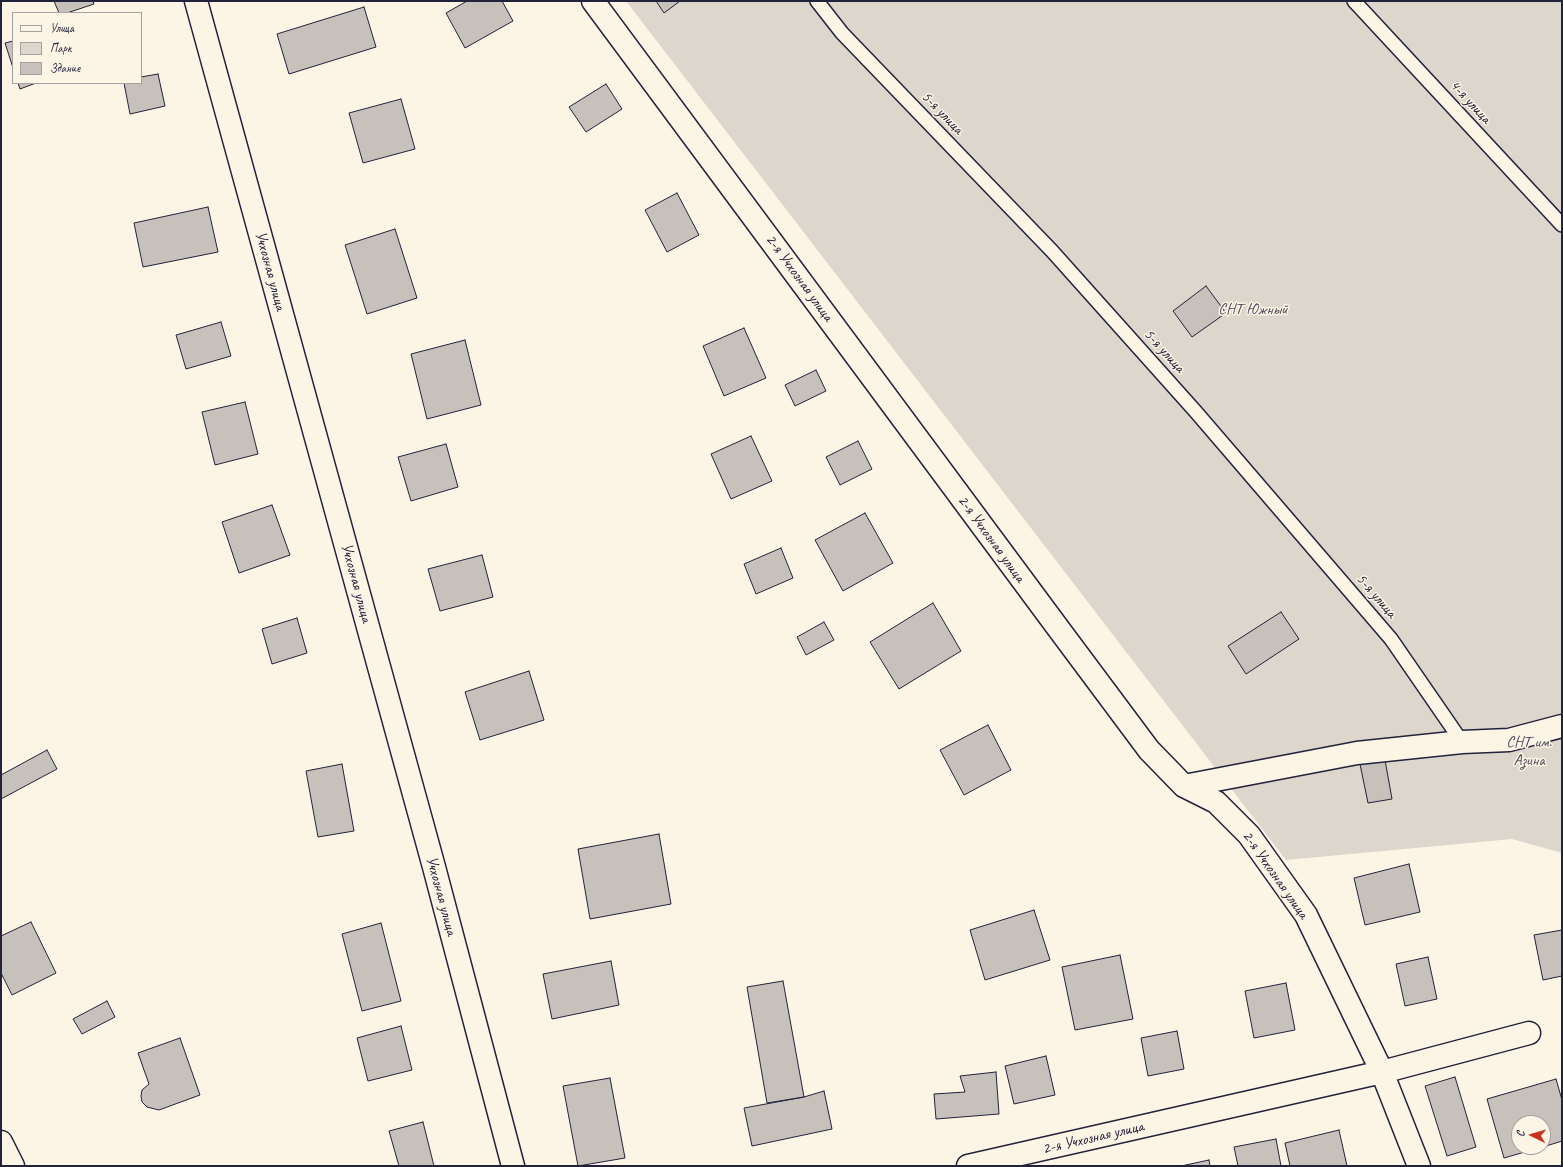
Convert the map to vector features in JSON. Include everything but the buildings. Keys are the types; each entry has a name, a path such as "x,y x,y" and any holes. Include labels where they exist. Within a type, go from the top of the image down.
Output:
{"street":[{"name":"Учхозная улица","path":"196,1 436,874 513,1166"},
{"name":"2-я Учхозная улица","path":"593,1 1149,750 1184,786 1216,802 1249,834 1306,915 1382,1072 1419,1166"},
{"path":"1184,786 1357,753 1462,742 1508,740 1562,726"},
{"name":"2-я Учхозная улица","path":"968,1166 1382,1072 1529,1033"},
{"path":"1,1142 13,1166"}],"lane":[{"name":"5-я улица","path":"817,1 842,33 1052,251 1196,412 1391,639 1462,742"},
{"name":"4-я улица","path":"1354,1 1562,225"}],"green space":[{"name":"СНТ Южный","path":"626,1 1562,1 1562,853 1512,839 1286,860"}],"park label":[{"name":"СНТ им. Азина","path":"1529,752"}]}
